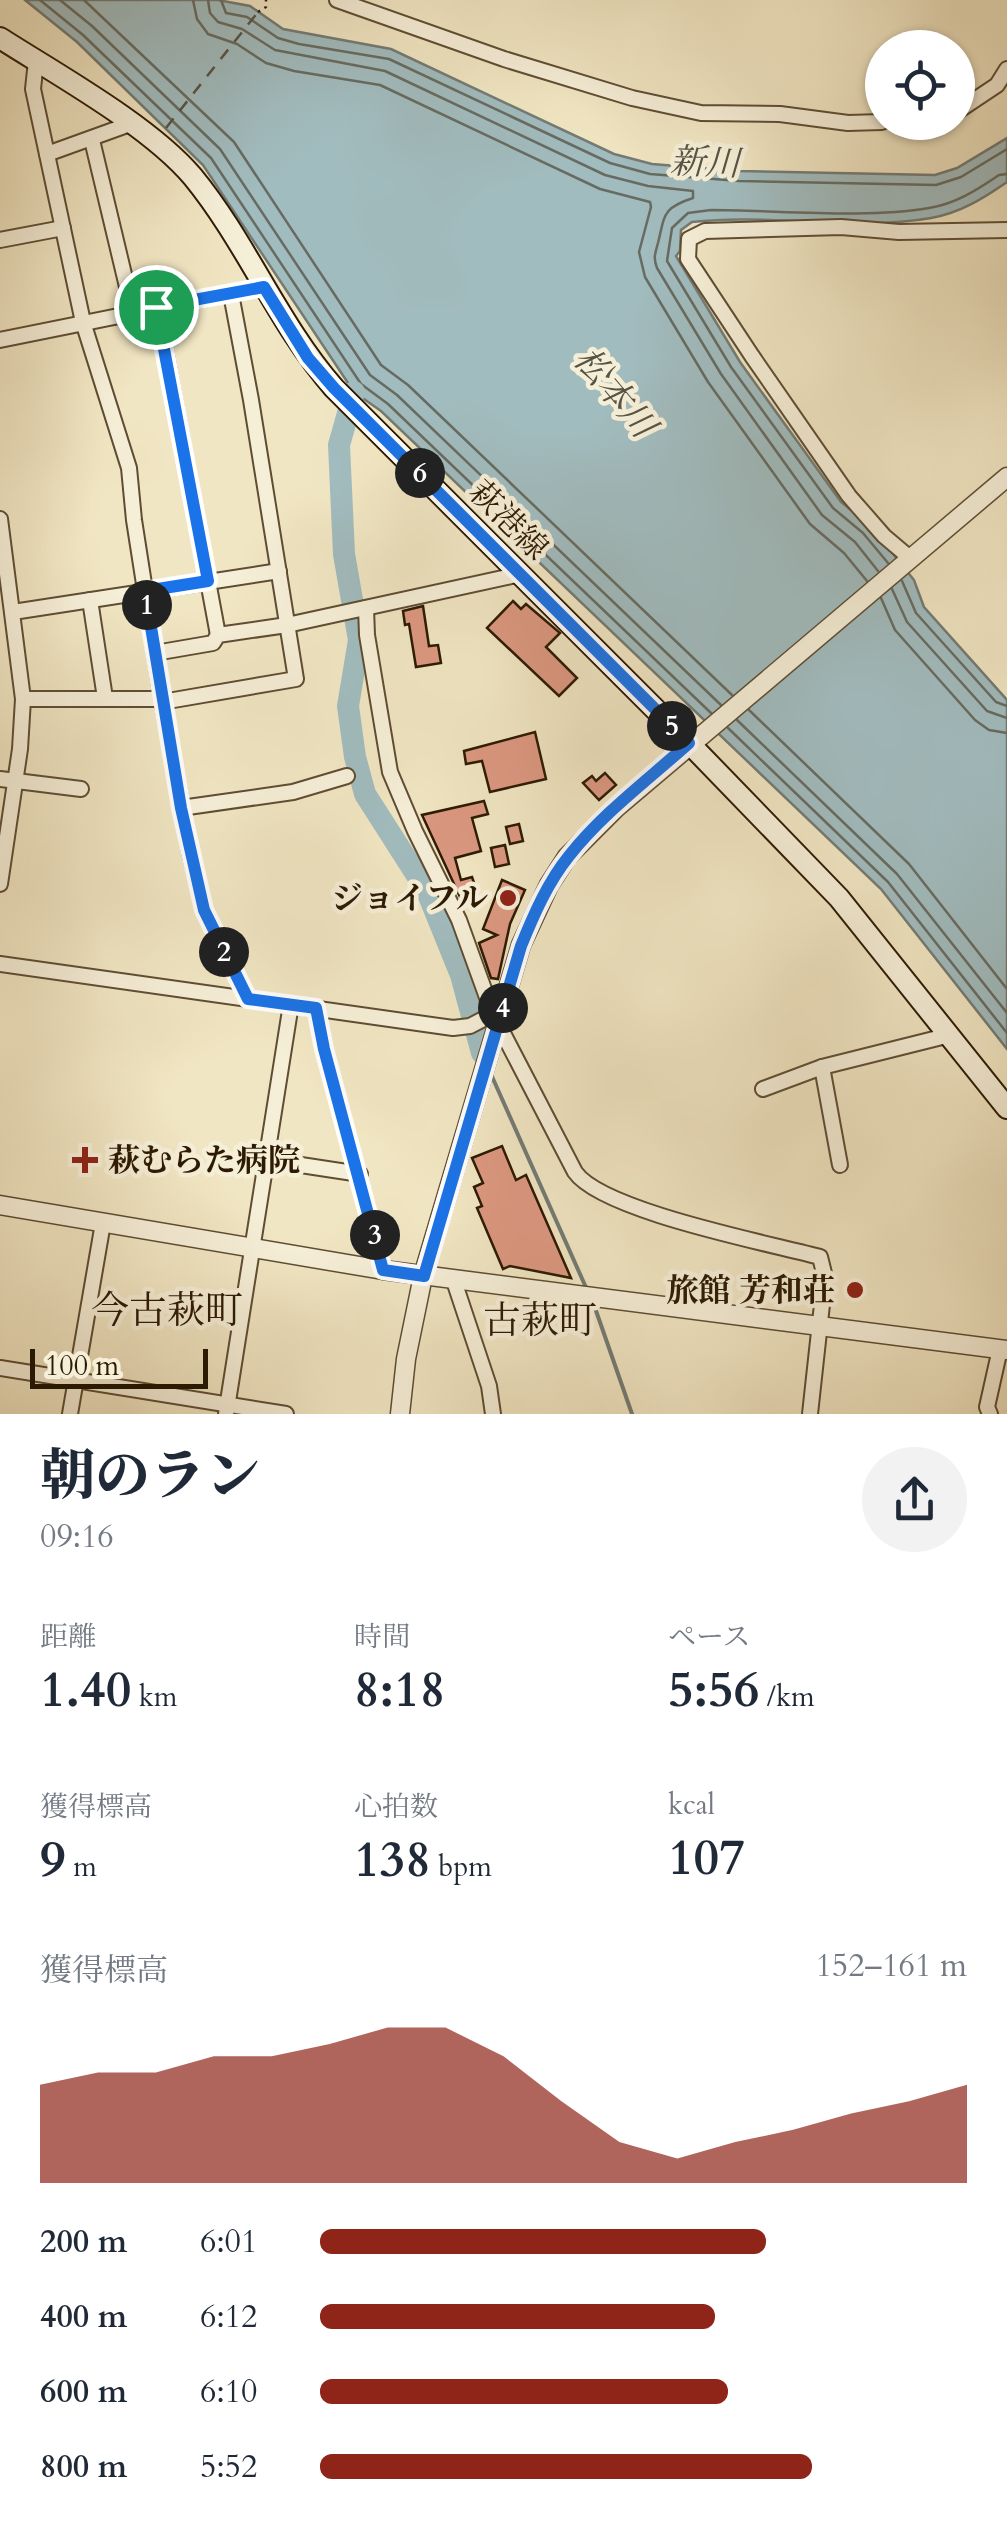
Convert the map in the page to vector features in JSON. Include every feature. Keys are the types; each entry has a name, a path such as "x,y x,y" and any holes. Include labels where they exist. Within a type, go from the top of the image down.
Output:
{"main road":[{"name":"萩港線","path":"0,38 167,150 193,177 231,230 308,358 334,388 521,574 698,737 839,898 1007,1108"}],"street":[{"path":"337,0 504,59 632,98 701,112 865,122"},
{"path":"36,61 32,88 83,322 129,468 162,701 204,910 248,999"},
{"path":"975,100 997,85 1007,69"},
{"path":"997,85 1007,100"},
{"path":"48,154 130,124"},
{"path":"92,140 133,312"},
{"path":"907,561 849,496 752,356 688,259 690,239 705,231 841,226 899,232 1007,230"},
{"path":"0,240 63,228"},
{"path":"0,340 264,287"},
{"path":"23,699 162,701 296,679 231,294"},
{"path":"156,307 218,636"},
{"path":"400,1414 408,1346 424,1276 496,1019 521,946 545,892 567,857 590,831 698,737 1007,476"},
{"path":"0,520 3,568 14,612 23,699 8,780 0,884"},
{"path":"14,612 279,570"},
{"path":"156,654 213,643 218,636 287,625 521,574"},
{"path":"90,600 105,698"},
{"path":"357,610 366,635 390,772 459,920 496,1019 581,1180 628,1206 820,1257 825,1277 810,1414"},
{"path":"181,808 294,792 348,776"},
{"path":"8,780 80,789"},
{"path":"0,964 453,1028 496,1019"},
{"path":"227,1409 291,1004"},
{"path":"316,1008 383,1270"},
{"path":"764,1089 822,1067 950,1035"},
{"path":"822,1067 840,1165"},
{"path":"268,1160 360,1174"},
{"path":"0,1205 424,1276 1003,1349 987,1407 990,1414"},
{"path":"70,1414 102,1223"},
{"path":"454,1278 489,1386 493,1414"},
{"path":"0,1368 227,1409 286,1414"}],"path":[{"path":"258,12 266,6 266,0"}],"water":[{"name":"松本川","path":"25,0 218,0 250,6 283,29 391,49 614,154 652,164 739,171 935,175 957,168 1007,138 1007,182 952,213 902,222 692,222 681,230 676,256 740,362 841,502 871,526 914,580 924,607 1007,700 1007,1049 881,889 381,411 354,392 203,165 77,42"}],"building":[{"path":"513,601 521,609 526,604 560,633 546,647 577,678 559,696 487,628"},
{"path":"423,606 429,646 438,645 441,663 416,667 403,611"},
{"path":"535,732 546,779 490,792 482,761 466,764 464,751"},
{"path":"605,773 616,785 599,800 583,783 592,776 596,781"},
{"path":"484,801 488,814 472,818 481,851 455,858 461,880 472,877 478,894 461,899 422,815"},
{"path":"519,824 523,841 510,844 506,827"},
{"path":"505,845 509,864 495,867 491,848"},
{"path":"502,880 525,890 510,924 498,979 491,978 479,943 497,935 483,929"},
{"path":"502,1146 516,1180 526,1175 571,1278 510,1266 503,1269 477,1208 482,1206 474,1187 483,1183 472,1158"}],"waterway":[{"path":"354,392 339,445 344,554 359,640 348,706 355,757 365,794 427,891 461,975 482,1053"},
{"path":"490,1072 588,1292"},
{"path":"594,1305 632,1414"}],"ferry route":[{"path":"166,128 258,12"}],"place":[{"name":"ジョイフル","path":"508,898"},
{"name":"萩むらた病院","path":"85,1160"},
{"name":"旅館 芳和荘","path":"855,1290"}],"district":[{"name":"今古萩町","path":"167,1310"},
{"name":"古萩町","path":"540,1320"}],"route":[{"path":"264,287 308,358 334,388 689,743 590,831 567,857 535,912 521,946 424,1276 383,1270 316,1008 248,999 204,910 181,808 145,591 208,581 156,307 264,287"}],"water label":[{"name":"新川","path":"705,162"}]}
